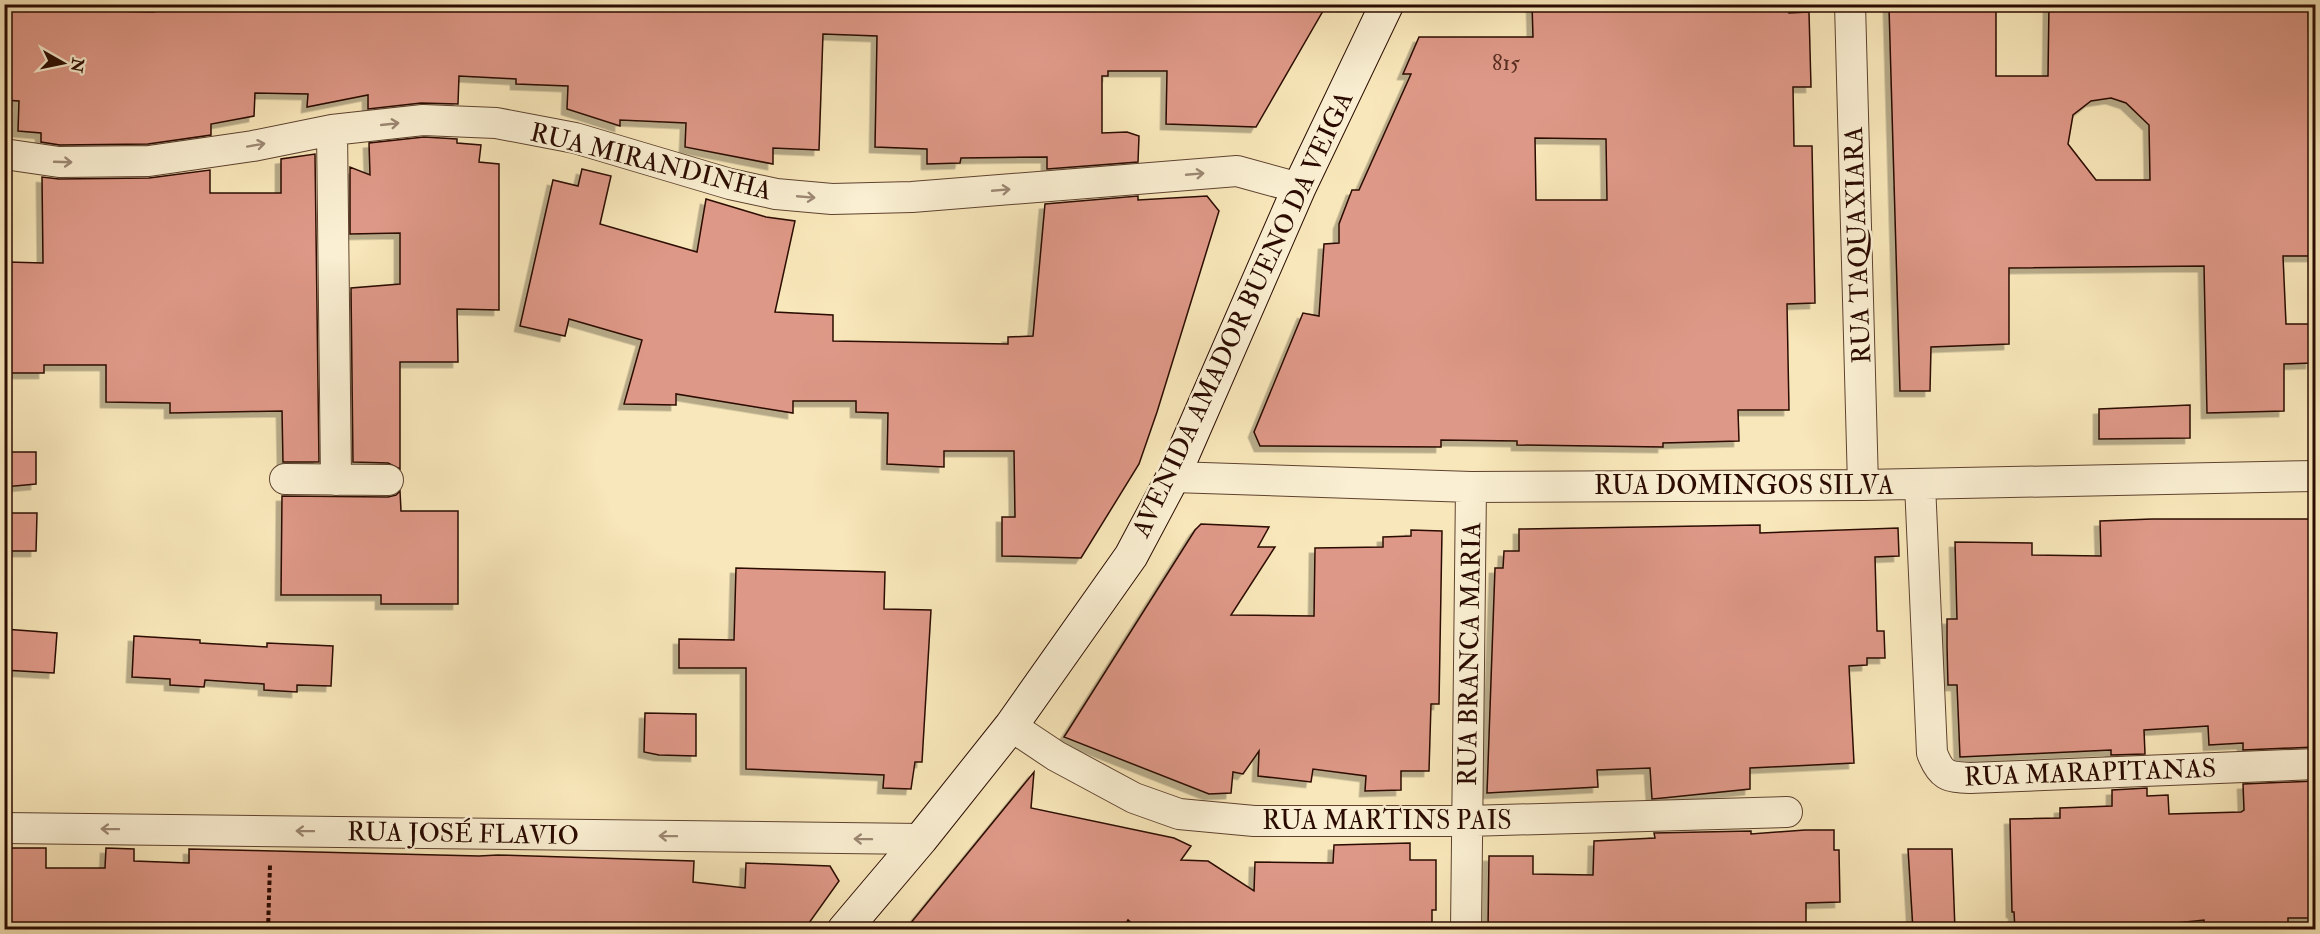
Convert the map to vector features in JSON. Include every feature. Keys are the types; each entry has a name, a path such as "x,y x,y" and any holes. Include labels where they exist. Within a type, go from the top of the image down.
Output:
{"main road":[{"name":"AVENIDA AMADOR BUENO DA VEIGA","path":"844,930 921,839 1011,726 1131,556 1173,477 1299,188 1387,4"}],"street":[{"name":"RUA TAQUAXIARA","path":"1850,4 1863,485"},
{"name":"RUA MIRANDINHA","path":"4,154 59,162 149,161 253,146 332,130 423,120 495,123 576,138 730,184 764,192 832,199 912,197 1237,171 1299,188"},
{"path":"332,130 336,480"},
{"name":"RUA DOMINGOS SILVA","path":"1173,477 1471,487 1863,485 2316,476"},
{"path":"285,479 388,480"},
{"name":"RUA MARAPITANAS","path":"1920,484 1932,753 1939,769 1950,777 2316,764"},
{"name":"RUA BRANCA MARIA","path":"1466,930 1471,487"},
{"name":"RUA MARTINS PAIS","path":"1011,726 1056,756 1134,798 1179,814 1254,821 1468,821 1787,812"},
{"name":"RUA JOSÉ FLAVIO","path":"4,828 921,839"}],"path":[{"path":"268,930 270,866"}],"building":[{"path":"4,4 79,4 78,10 154,12 154,4 1327,4 1256,127 1166,124 1167,71 1108,71 1108,76 1102,76 1102,133 1127,132 1139,136 1138,162 1047,169 1047,157 961,158 960,163 927,164 927,149 875,147 877,36 823,34 819,150 773,148 773,164 685,147 686,123 620,120 620,126 567,109 568,86 516,84 516,79 459,76 458,104 421,103 368,109 368,95 307,107 308,94 255,93 254,116 211,124 211,135 148,144 60,145 41,142 41,133 18,131 19,101 4,100"},
{"path":"1532,4 1788,4 1789,13 1809,12 1811,87 1793,87 1794,146 1812,146 1815,303 1787,304 1789,410 1738,410 1739,441 1663,443 1663,447 1517,445 1517,441 1441,440 1441,447 1260,446 1254,432 1303,313 1319,316 1324,244 1339,243 1339,224 1352,190 1359,190 1411,74 1403,74 1419,37 1533,37","holes":["1535,138 1606,139 1607,200 1536,200"]},
{"path":"1996,4 1996,76 2048,76 2049,4 2308,4 2313,256 2283,256 2286,324 2310,324 2311,363 2284,364 2284,411 2207,413 2204,266 2009,268 2009,344 1931,347 1930,391 1900,391 1889,7","holes":["2111,98 2126,103 2149,125 2150,180 2096,180 2068,144 2073,115 2091,101"]},
{"path":"424,137 457,139 457,143 481,145 479,162 499,164 499,310 457,309 458,362 400,362 400,469 388,463 353,462 351,288 400,284 400,233 350,234 350,167 370,175 369,143"},
{"path":"315,154 319,462 283,462 282,411 170,413 170,403 106,402 106,365 44,365 44,373 4,373 4,269 8,269 8,262 43,263 42,177 59,179 149,178 210,170 210,193 281,193 281,159"},
{"path":"582,169 611,176 600,224 697,252 706,199 766,217 795,221 775,312 833,315 833,341 1008,344 1008,337 1033,336 1045,204 1138,196 1138,200 1207,196 1219,211 1139,464 1081,558 1002,556 1002,517 1015,517 1014,451 944,451 944,467 887,464 888,413 856,412 856,401 793,401 793,413 676,394 676,405 624,404 642,340 569,319 565,336 520,326 553,180 578,186"},
{"path":"2190,405 2190,438 2099,439 2099,409"},
{"path":"4,452 36,452 36,484 4,487"},
{"path":"400,491 401,511 458,511 458,604 381,604 381,595 281,595 282,496 388,497"},
{"path":"10,513 37,513 36,551 10,551"},
{"path":"2316,519 2316,747 2243,750 2243,743 2209,745 2208,726 2144,730 2145,754 2111,755 2111,750 1960,757 1957,685 1948,685 1947,646 1947,619 1957,619 1955,542 2032,543 2032,555 2101,556 2100,521"},
{"path":"1201,524 1269,527 1258,547 1275,547 1231,615 1314,616 1315,548 1383,547 1383,537 1411,536 1411,530 1442,531 1439,704 1431,704 1429,771 1401,771 1401,790 1365,791 1366,776 1313,769 1311,782 1258,776 1259,751 1243,774 1233,772 1231,793 1209,794 1064,737 1195,530"},
{"path":"1760,525 1760,533 1898,528 1899,556 1875,557 1877,631 1884,631 1885,658 1867,658 1867,665 1849,666 1854,763 1750,768 1750,789 1652,799 1650,768 1597,770 1598,787 1487,793 1495,568 1503,568 1504,551 1519,551 1519,529"},
{"path":"736,568 885,572 884,609 931,610 922,762 915,762 911,789 883,788 884,775 746,769 746,668 679,668 679,639 734,640"},
{"path":"4,629 57,633 54,673 4,670"},
{"path":"134,636 267,647 267,643 333,646 331,686 297,685 297,692 264,690 264,684 205,680 204,687 170,685 170,679 132,677"},
{"path":"645,713 696,714 696,756 659,755 644,752"},
{"path":"1034,772 1031,808 1174,838 1191,846 1181,860 1208,861 1254,891 1255,862 1333,863 1334,845 1410,843 1410,860 1436,860 1436,910 1432,910 1432,930 1140,930 1128,920 1122,930 905,930"},
{"path":"2316,781 2316,918 2288,918 2288,930 2205,930 2204,920 2138,927 2138,930 2015,930 2014,912 2012,912 2010,819 2060,818 2060,808 2112,806 2112,790 2147,788 2147,796 2168,795 2169,814 2241,812 2244,810 2243,784"},
{"path":"1834,830 1834,850 1839,850 1840,902 1806,903 1806,930 1488,930 1489,856 1533,856 1533,874 1593,875 1594,841 1655,838 1654,833 1751,831 1751,834"},
{"path":"11,848 46,848 46,868 105,868 106,848 134,849 134,861 189,863 189,849 694,861 693,882 745,888 746,863 830,866 839,881 804,930 4,930 4,869 11,869"},
{"path":"1908,849 1952,849 1955,930 1913,930"}]}
